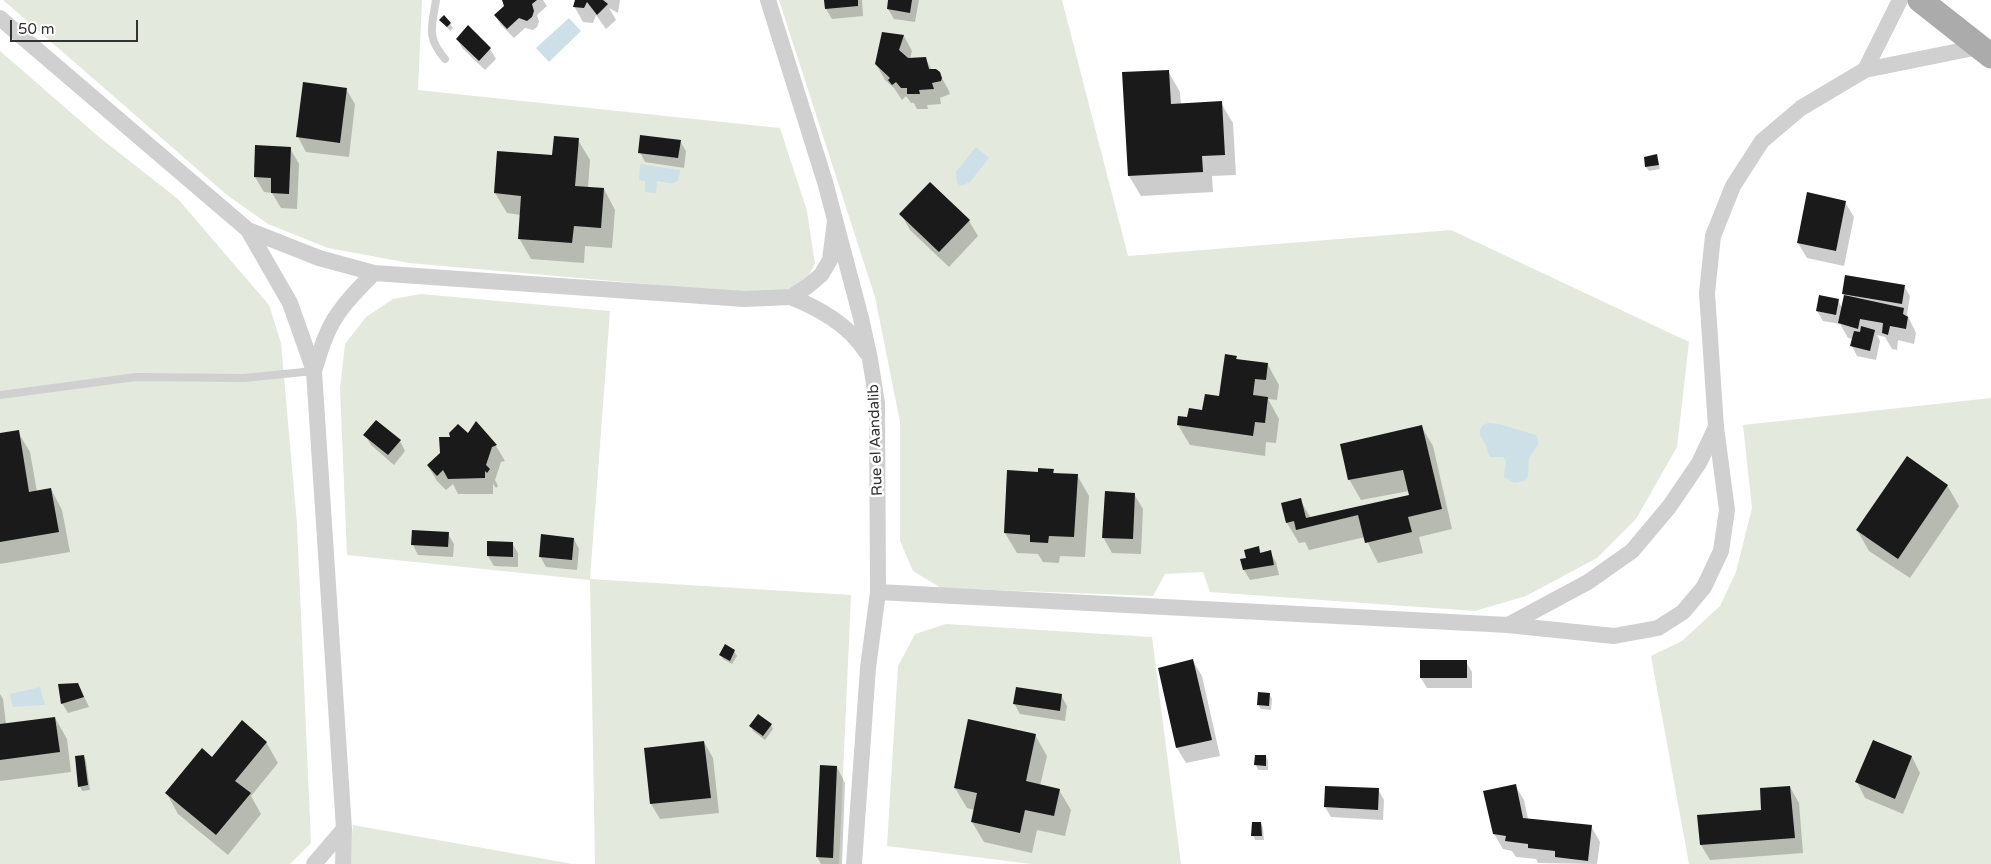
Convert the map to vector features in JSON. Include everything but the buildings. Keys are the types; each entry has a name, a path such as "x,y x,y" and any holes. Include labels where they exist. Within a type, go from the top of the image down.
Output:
{"main road":[{"path":"1920,0 1985,51"}],"street":[{"name":"Rue el Aandalib","path":"768,0 836,221 870,359 877,403 878,592 868,668 854,864"},
{"path":"1865,70 1900,0"},
{"path":"0,18 248,230 319,258 374,273 744,298 791,297 811,305 841,324 858,340 870,359"},
{"path":"878,592 1508,624 1614,636 1658,628 1683,612 1704,586 1721,551 1727,510 1716,427 1707,293 1713,236 1733,186 1762,141 1801,108 1865,70 1985,51"},
{"path":"791,297 821,275 830,260 836,221"},
{"path":"248,230 290,303 314,370 344,829 342,864"},
{"path":"314,370 326,335 339,313 356,290 374,273"},
{"path":"1508,624 1588,582 1632,551 1669,507 1699,463 1716,427"},
{"path":"314,864 344,829"}],"lane":[{"path":"436,0 432,42 445,59"},
{"path":"0,395 136,377 244,378 314,370"}],"shaded area":[{"path":"3,0 422,0 418,90 780,128 807,211 815,264 806,280 791,288 770,295 409,263 328,248 268,224 227,195"},
{"path":"779,0 1062,0 1128,256 1451,230 1689,342 1677,447 1636,519 1597,558 1526,596 1475,611 1210,592 1203,572 1165,574 1153,596 941,588 913,571 900,541 900,422 875,297"},
{"path":"569,18 581,31 549,62 536,48"},
{"path":"0,51 99,137 178,199 269,305 281,343 297,524 311,843 290,864 0,864"},
{"path":"976,147 989,158 970,182 961,186 957,183 956,172"},
{"path":"640,164 680,170 678,180 673,183 657,181 656,193 645,192 645,181 639,180"},
{"path":"421,294 610,311 590,579 851,595 839,864 595,864 590,580 347,555 340,388 345,344 366,317 393,299"},
{"path":"1991,398 1991,864 1689,864 1651,656 1682,641 1720,606 1736,572 1752,508 1743,425"},
{"path":"1488,423 1499,424 1536,435 1539,443 1529,458 1528,476 1524,481 1514,483 1504,477 1506,461 1503,457 1490,457 1488,454 1480,433 1483,425"},
{"path":"946,624 1152,637 1181,864 1031,864 887,846 898,666 915,634"},
{"path":"40,687 45,705 13,707 10,694"},
{"path":"353,825 573,864 349,864"}]}
